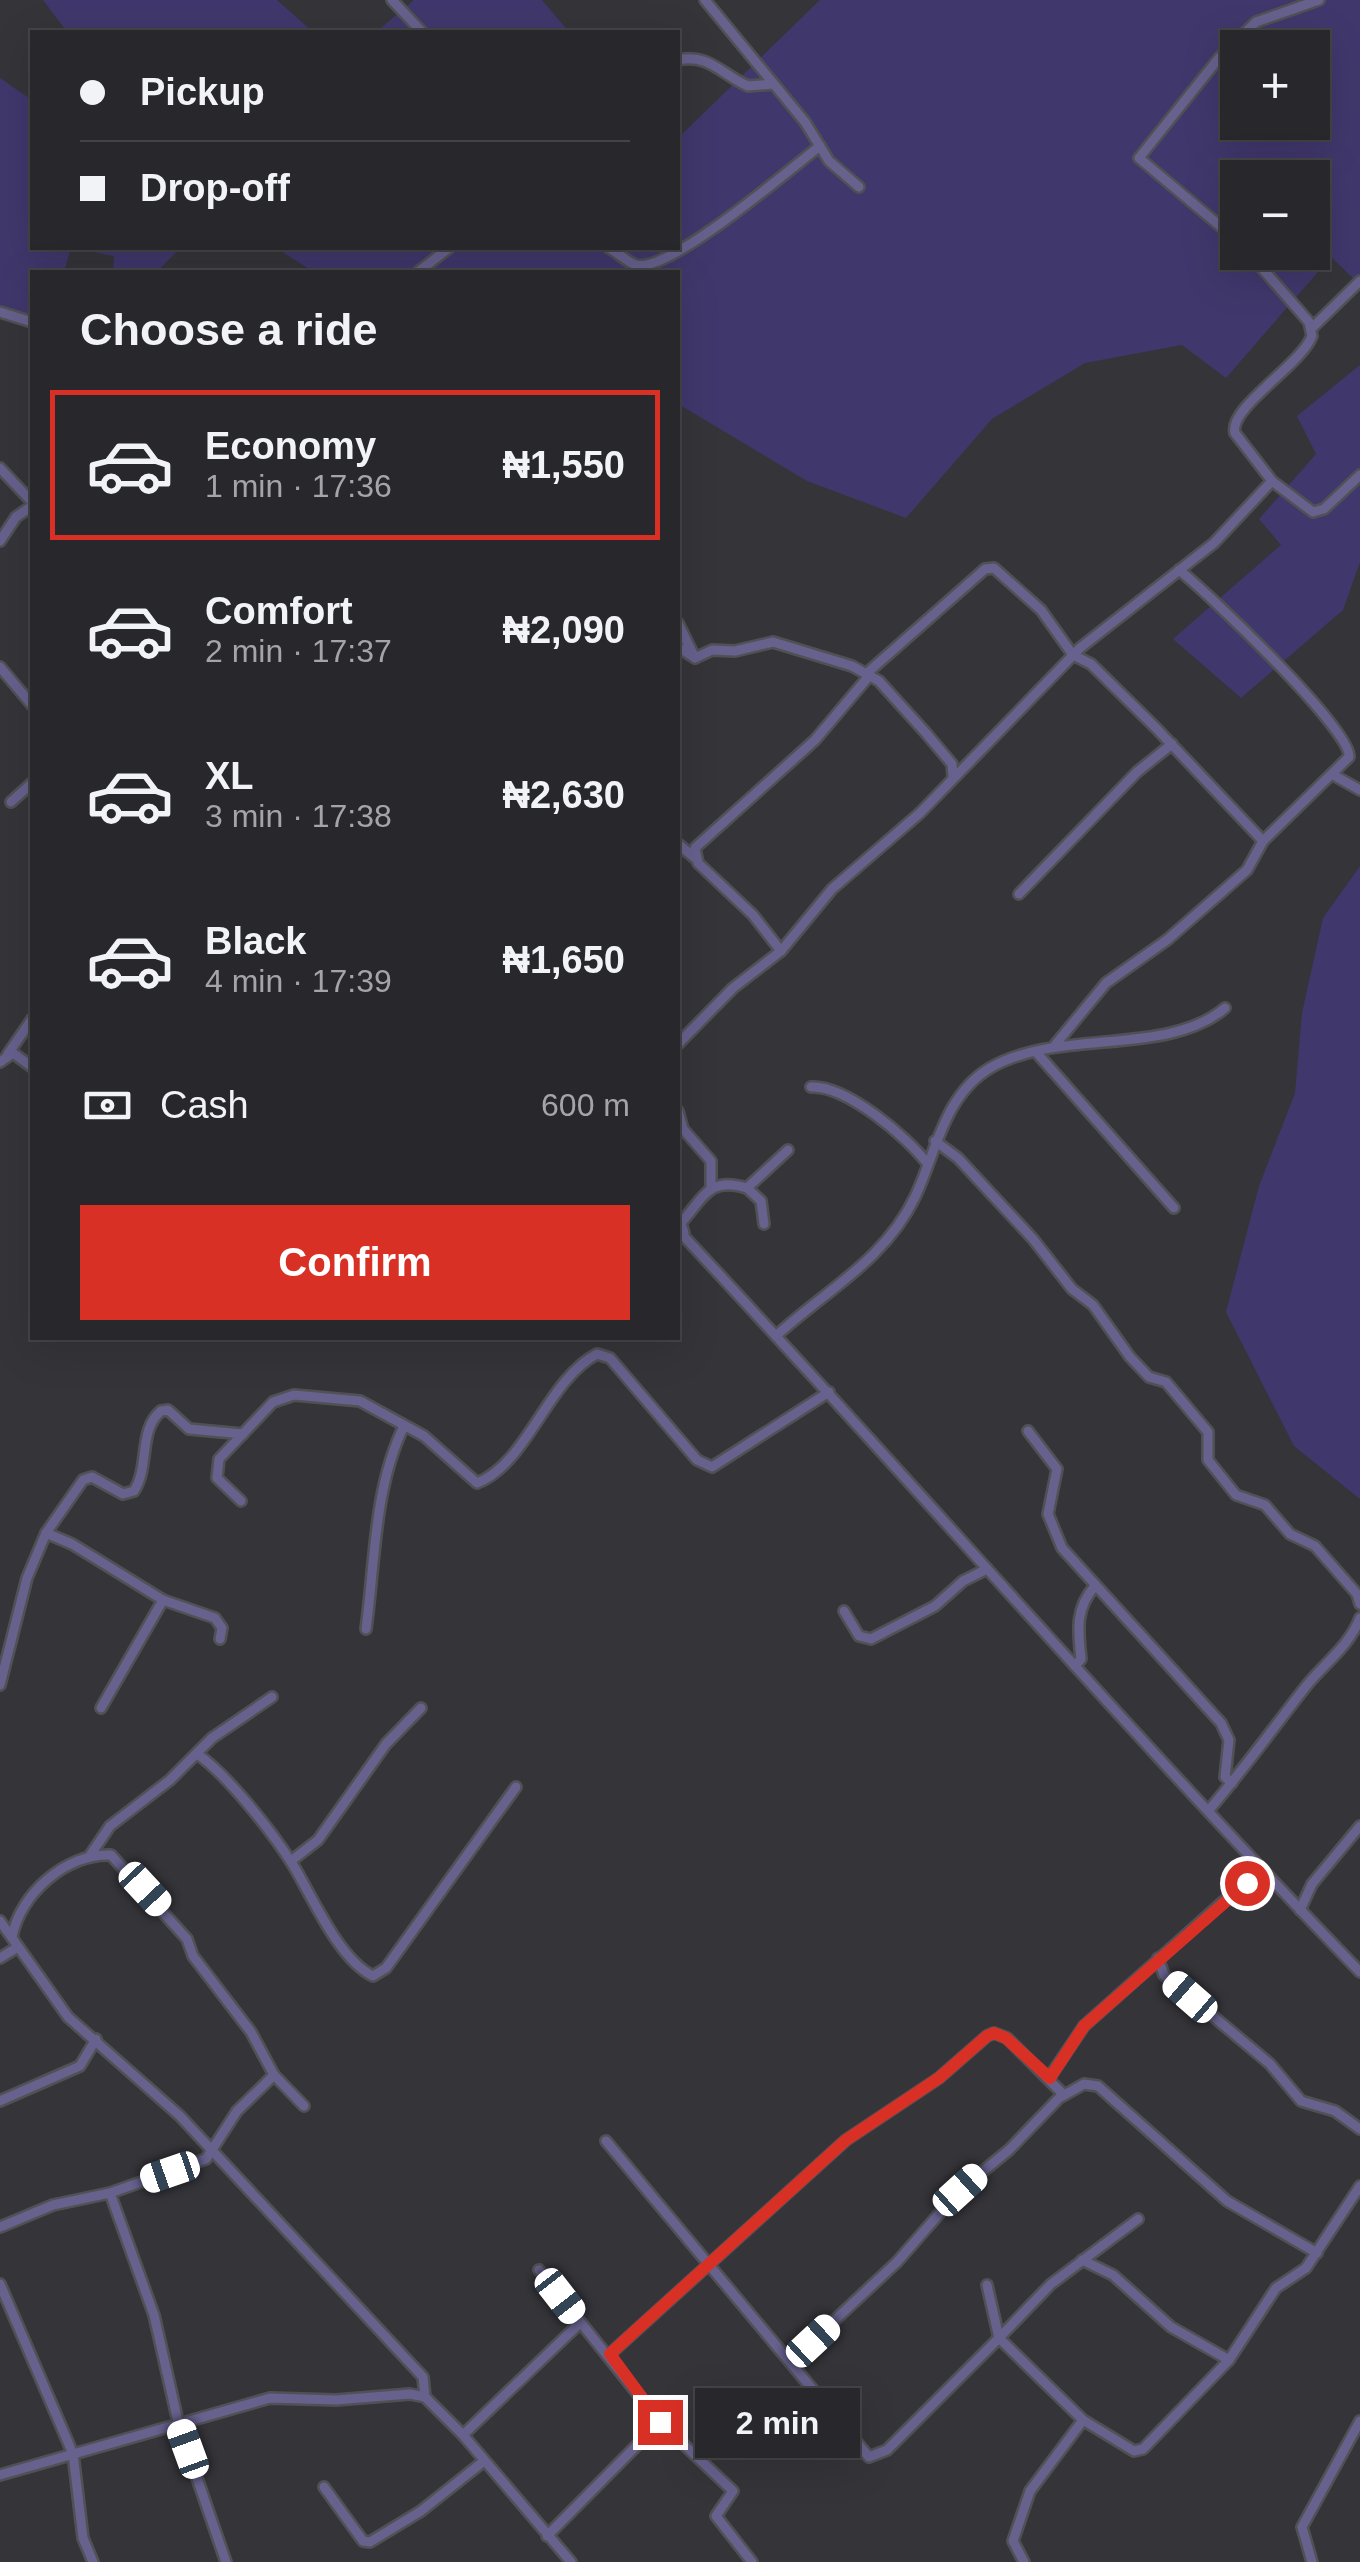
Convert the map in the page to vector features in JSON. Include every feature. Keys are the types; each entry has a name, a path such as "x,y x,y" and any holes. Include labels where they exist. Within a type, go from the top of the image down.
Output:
{"street":[{"path":"392,0 420,30"},
{"path":"704,0 844,178 859,187"},
{"path":"1220,226 1139,158 1219,58 1256,22 1319,0"},
{"path":"680,60 694,58 718,65 748,86 773,84"},
{"path":"612,250 637,265 657,263 690,245 820,146"},
{"path":"421,270 446,250"},
{"path":"1263,270 1312,328"},
{"path":"1360,281 1312,328 1303,352 1233,421 1234,433 1272,482 1319,512 1360,474"},
{"path":"0,312 30,321"},
{"path":"0,468 30,502"},
{"path":"680,1042 733,988 781,951 832,889 920,813 1075,650 1225,533 1272,482"},
{"path":"0,541 16,517 30,506"},
{"path":"695,858 698,842 815,740 897,645 989,567 1029,598 1075,650 1264,841"},
{"path":"1055,1045 1106,983 1166,940 1248,870 1264,841 1335,776 1349,756 1348,743 1267,652 1179,570"},
{"path":"680,628 695,658"},
{"path":"695,658 712,650 736,651 773,642 873,675 948,758 954,777"},
{"path":"680,648 695,658"},
{"path":"0,667 30,703"},
{"path":"1019,894 1136,772 1172,744"},
{"path":"1335,776 1360,790"},
{"path":"11,802 30,786"},
{"path":"680,846 753,915 781,951"},
{"path":"776,1336 860,1270 904,1217 935,1141 960,1097 992,1066 1055,1045 1173,1030 1211,1020 1224,1008"},
{"path":"4,1058 30,1021"},
{"path":"1036,1052 1174,1208"},
{"path":"4,1058 13,1053 30,1066"},
{"path":"811,1087 843,1093 901,1134 928,1163"},
{"path":"680,1120 682,1129 710,1161 711,1188"},
{"path":"935,1141 958,1158 1033,1239 1072,1289 1093,1305 1140,1367 1149,1376 1166,1382 1208,1432 1208,1460 1236,1495 1265,1505 1290,1534 1315,1546 1360,1604"},
{"path":"747,1188 788,1150"},
{"path":"694,1248 681,1223 711,1188 728,1182 747,1188 761,1201 764,1224"},
{"path":"680,1232 1074,1666 1360,1972"},
{"path":"240,1501 215,1473 219,1460 272,1402 294,1395 360,1402 442,1450 477,1483 513,1452 589,1358 604,1354 697,1460 712,1467 829,1392"},
{"path":"0,1685 27,1578 46,1532 84,1480 92,1477 123,1494 134,1491 145,1464 150,1423 162,1411 168,1410 189,1429 243,1434"},
{"path":"366,1629 384,1491 393,1449 404,1426"},
{"path":"1028,1432 1057,1470 1048,1514 1062,1548 1221,1723 1228,1740 1225,1777 1232,1783"},
{"path":"46,1532 163,1600 216,1618 222,1628 220,1639"},
{"path":"844,1611 859,1636 871,1639 935,1606 963,1581 987,1569"},
{"path":"1074,1666 1081,1659 1077,1623 1086,1596 1095,1586"},
{"path":"101,1708 163,1600"},
{"path":"1209,1810 1318,1672 1352,1637 1360,1618"},
{"path":"272,1697 222,1729 101,1838 90,1854 50,1877 16,1915 0,1918 68,2017 214,2152 423,2377 426,2397 571,2562"},
{"path":"291,1861 318,1840 386,1744 421,1708"},
{"path":"198,1754 291,1861 308,1896 358,1966 373,1976 386,1968 516,1787"},
{"path":"1300,1910 1312,1884 1360,1826"},
{"path":"101,1838 187,1938 193,1956 251,2032 274,2075 304,2106"},
{"path":"90,1854 112,1854"},
{"path":"1050,2078 1084,2026 1158,1958 1264,1872"},
{"path":"0,1958 15,1942 16,1915"},
{"path":"1158,1958 1164,1975 1270,2064 1301,2101 1335,2111 1360,2129"},
{"path":"610,2354 846,2140 939,2078 987,2036 994,2033 1006,2038 1064,2095"},
{"path":"0,2101 80,2066 96,2040"},
{"path":"0,2227 53,2205 110,2193 198,2163 214,2152 237,2111 274,2075"},
{"path":"791,2361 897,2262 960,2190 1009,2150 1064,2095 1084,2084 1098,2086 1227,2201 1317,2253"},
{"path":"606,2141 706,2266 870,2457 887,2450 1079,2260 1104,2248 1122,2228 1138,2219"},
{"path":"987,2284 999,2338 1084,2420 1134,2451 1142,2449 1229,2360 1276,2288 1306,2268 1360,2186"},
{"path":"110,2193 154,2315 179,2426 226,2562"},
{"path":"1079,2260 1088,2260 1113,2276 1170,2327 1229,2360"},
{"path":"539,2270 610,2354 660,2422 733,2491 716,2516 752,2562"},
{"path":"0,2284 73,2454 83,2538 93,2562"},
{"path":"463,2436 580,2323"},
{"path":"410,2394 423,2377"},
{"path":"0,2475 282,2396 336,2400 410,2394 426,2397"},
{"path":"1024,2562 1013,2542 1023,2503 1084,2420"},
{"path":"547,2536 660,2422"},
{"path":"1312,2562 1302,2527 1360,2422"},
{"path":"324,2487 364,2542 370,2542 421,2511 484,2461"}],"shaded area":[{"path":"43,0 277,0 311,30 66,30"},
{"path":"414,0 542,0 567,30 378,30"},
{"path":"820,0 1360,0 1360,285 1330,258 1330,160 1220,160 1220,270 1320,270 1226,378 1182,345 1085,363 992,419 906,518 807,481 680,405 680,270 311,270 279,250 680,250 680,136"},
{"path":"0,78 30,99 30,250 70,250 65,270 30,270 30,316 0,306"},
{"path":"82,250 178,250 159,270 113,270 114,256"},
{"path":"1360,365 1360,562 1343,610 1241,698 1173,639 1281,545 1259,519 1316,454 1297,416"},
{"path":"1360,866 1360,1499 1294,1446 1226,1312 1259,1186 1295,1093 1302,1013 1323,918"}],"route":[{"path":"660,2422 610,2354 846,2140 939,2078 987,2036 994,2033 1006,2038 1050,2078 1084,2026 1247,1883"}]}
